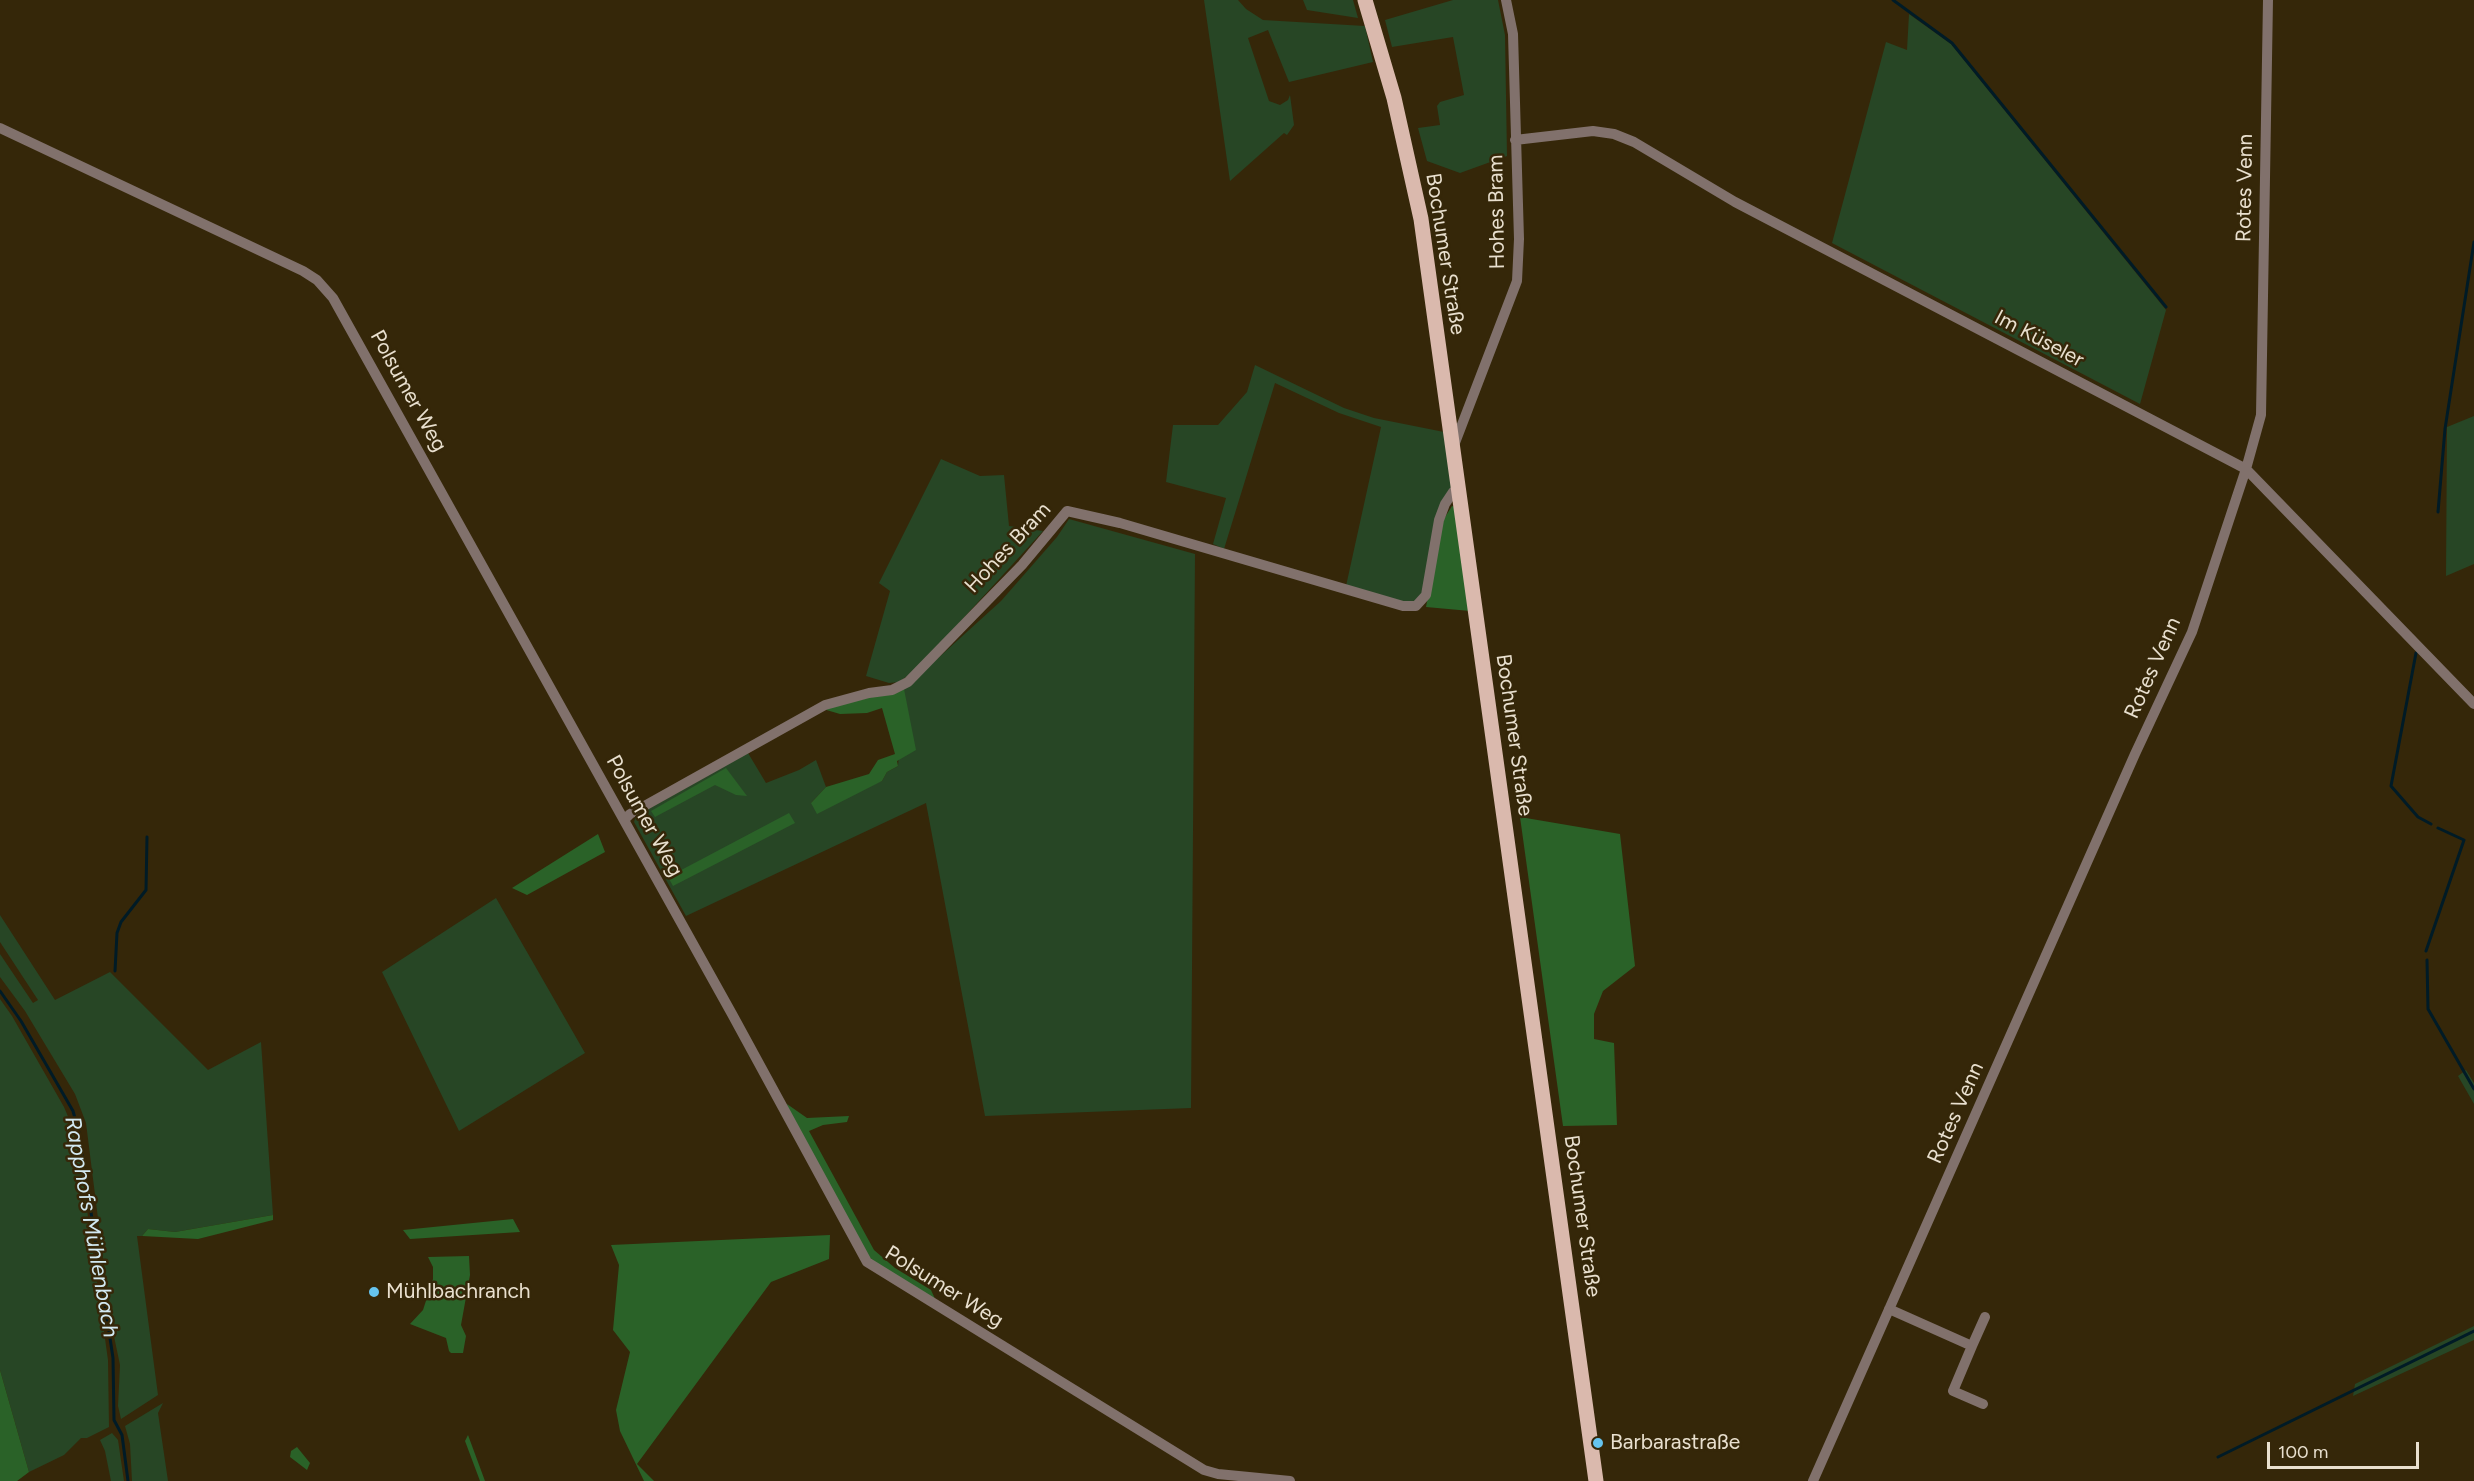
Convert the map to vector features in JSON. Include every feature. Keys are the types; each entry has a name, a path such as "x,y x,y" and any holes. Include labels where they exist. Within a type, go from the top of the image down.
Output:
{"main road":[{"name":"Bochumer Straße","path":"1365,0 1394,98 1421,219 1596,1481"}],"street":[{"name":"Hohes Bram","path":"1453,448 1517,281 1519,239 1513,34 1506,0"},
{"name":"Rotes Venn","path":"1813,1481 2135,754 2192,632 2246,469 2261,415 2268,0"},
{"name":"Polsumer Weg","path":"0,128 303,271 328,291 426,461 867,1262 1217,1477 1290,1481"},
{"name":"Im Küseler","path":"1515,140 1593,131 1614,134 1634,142 1735,202 2246,469 2474,704"},
{"name":"Hohes Bram","path":"624,820 630,814 825,705 869,693 892,690 908,682 1022,565 1067,511 1120,523 1403,606 1416,606 1426,595 1439,520 1445,504 1453,492 1459,489"},
{"path":"1889,1309 1972,1346"},
{"path":"1983,1404 1953,1391 1984,1317"}],"green space":[{"path":"1204,0 1238,0 1246,9 1263,20 1365,26 1373,62 1289,82 1268,30 1248,38 1269,101 1280,105 1288,100 1290,95 1294,125 1287,135 1284,133 1230,181"},
{"path":"1303,0 1353,0 1358,18 1307,10"},
{"path":"1453,0 1498,0 1505,35 1507,156 1460,173 1427,161 1418,128 1440,125 1437,106 1440,102 1464,95 1453,37 1392,47 1385,20"},
{"path":"1909,14 1951,44 2166,310 2140,404 1832,243 1886,42 1907,50"},
{"path":"1255,365 1344,408 1374,418 1444,432 1453,488 1424,593 1414,602 1403,603 1346,586 1381,427 1339,413 1275,383 1224,549 1213,544 1226,498 1166,482 1173,425 1218,425 1247,392"},
{"path":"2474,416 2474,564 2446,576 2447,427"},
{"path":"941,459 980,476 1004,475 1009,526 1043,531 916,670 899,682 889,683 866,676 890,591 879,583"},
{"path":"1452,506 1456,507 1470,611 1426,607 1442,522"},
{"path":"1069,519 1195,554 1191,1108 985,1116 926,803 686,916 634,822 636,816 748,753 766,783 799,770 816,760 826,787 811,803 882,781 887,772 898,766 904,689 1001,601 1057,537"},
{"path":"904,689 916,750 897,761 898,766 887,772 882,781 817,814 811,803 826,787 869,774 878,760 895,754 882,708 867,713 840,714 823,709"},
{"path":"726,768 747,796 736,795 715,785 655,817 651,811"},
{"path":"789,813 795,823 673,886 668,877"},
{"path":"1520,817 1620,834 1635,966 1603,991 1594,1014 1594,1039 1614,1043 1617,1125 1563,1126"},
{"path":"598,834 605,852 527,895 512,888"},
{"path":"496,898 585,1053 459,1131 382,972"},
{"path":"0,915 55,1000 110,972 208,1070 261,1042 273,1215 175,1232 148,1229 142,1236 137,1236 158,1395 121,1419 118,1406 120,1365 111,1322 86,1123 75,1094 25,1011 0,977 0,954 33,1003 38,1000 0,942"},
{"path":"0,999 64,1107 72,1126 81,1167 108,1360 109,1427 87,1438 81,1438 64,1455 29,1472 0,1370"},
{"path":"2466,1070 2474,1083 2474,1104 2458,1076"},
{"path":"787,1104 807,1118 849,1116 847,1122 823,1125 809,1131 874,1250 895,1268 931,1290 936,1301 881,1268 865,1253 791,1121"},
{"path":"273,1215 273,1220 198,1239 142,1236 148,1229 175,1232"},
{"path":"513,1219 520,1232 410,1239 403,1230"},
{"path":"830,1235 829,1259 771,1282 637,1464 654,1481 644,1481 620,1431 616,1410 630,1352 613,1330 619,1265 611,1245"},
{"path":"469,1256 470,1275 461,1325 466,1336 463,1353 451,1353 446,1338 410,1324 423,1310 433,1279 433,1267 428,1257"},
{"path":"2474,1326 2474,1340 2353,1396 2355,1384"},
{"path":"0,1370 29,1472 17,1481 0,1481"},
{"path":"163,1403 158,1413 168,1481 132,1481 130,1444 125,1426"},
{"path":"112,1433 118,1440 124,1481 111,1481 105,1451 100,1440"},
{"path":"468,1435 485,1481 480,1481 465,1441"},
{"path":"297,1447 310,1463 307,1470 290,1457 291,1451"}],"waterway":[{"path":"1893,0 1952,43 2166,307"},
{"path":"2438,512 2445,429 2474,242"},
{"path":"2416,653 2391,786 2418,817 2431,824"},
{"path":"2426,951 2464,840 2438,828"},
{"path":"115,971 117,933 121,922 146,890 147,837"},
{"path":"2427,960 2428,1009 2474,1089"},
{"name":"Rapphofs Mühlenbach","path":"0,991 21,1021 73,1111 79,1133 113,1358 114,1420 122,1435 128,1481"},
{"path":"2218,1457 2474,1331"}],"place":[{"name":"Mühlbachranch","path":"374,1292"},
{"name":"Barbarastraße","path":"1598,1443"}]}
